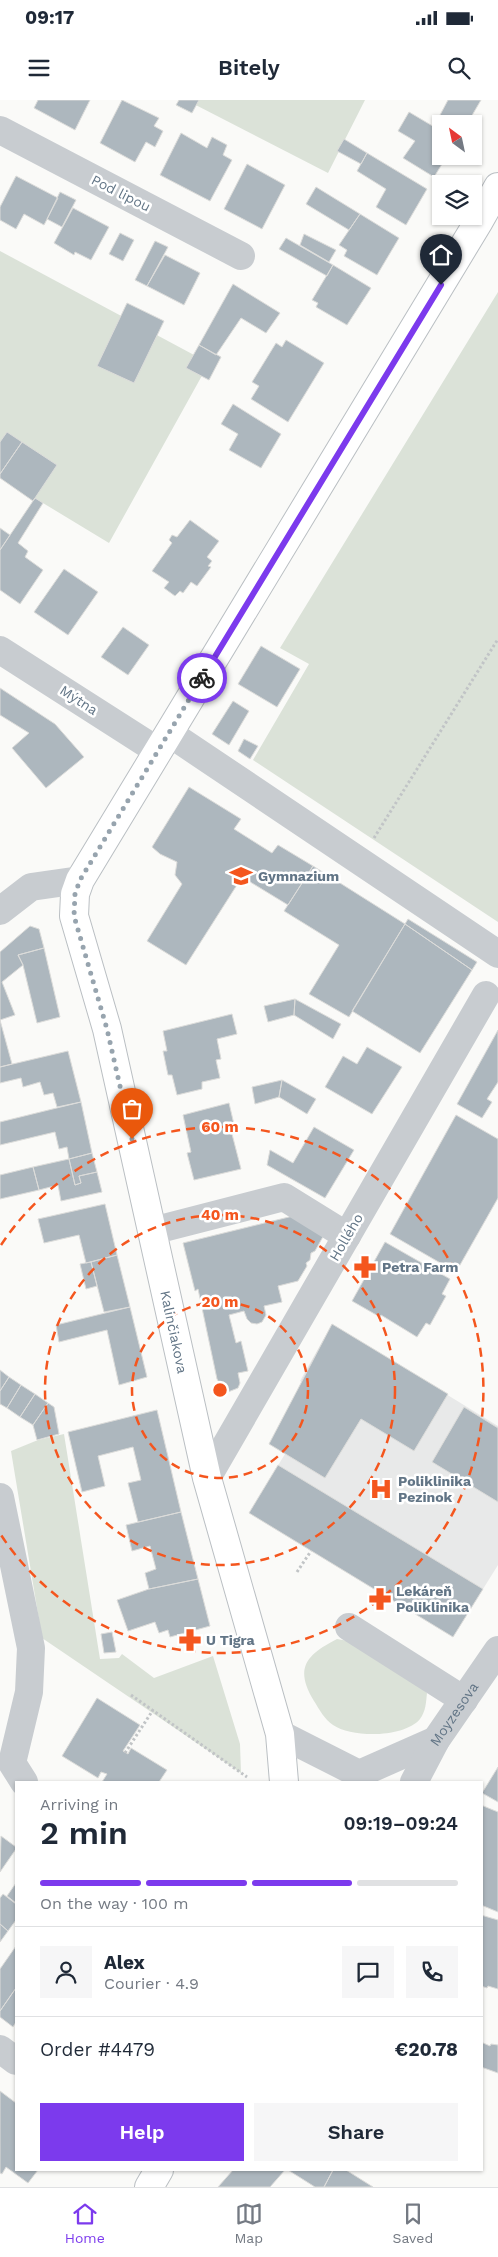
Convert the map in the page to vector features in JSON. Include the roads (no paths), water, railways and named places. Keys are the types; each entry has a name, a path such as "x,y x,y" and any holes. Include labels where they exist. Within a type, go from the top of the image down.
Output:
{"main road":[{"name":"Kalinčiakova","path":"284,1781 280,1734 206,1478 107,1029 74,916 75,894 80,880 479,222 498,187"},
{"path":"149,2187 158,2171"}],"street":[{"name":"Pod lipou","path":"0,130 241,256"},
{"name":"Mýtna","path":"0,650 163,742 498,954"},
{"path":"0,911 31,887 80,880"},
{"name":"Hollého","path":"206,1478 486,995"},
{"path":"152,1231 284,1197 347,1236"},
{"path":"0,1497 29,1629 31,1648 29,1692 7,1746 12,1763 23,1781"},
{"path":"349,1627 464,1700"},
{"name":"Moyzesova","path":"415,1781 436,1740 464,1700 493,1667"},
{"path":"280,1734 359,1774 436,1740"},
{"path":"0,2050 15,2060"}],"place":[{"name":"Gymnazium","path":"241,876"},
{"name":"Petra Farm","path":"365,1267"},
{"name":"Poliklinika Pezinok","path":"381,1489"},
{"name":"Lekáreň Poliklinika","path":"380,1599"},
{"name":"U Tigra","path":"190,1640"}]}
